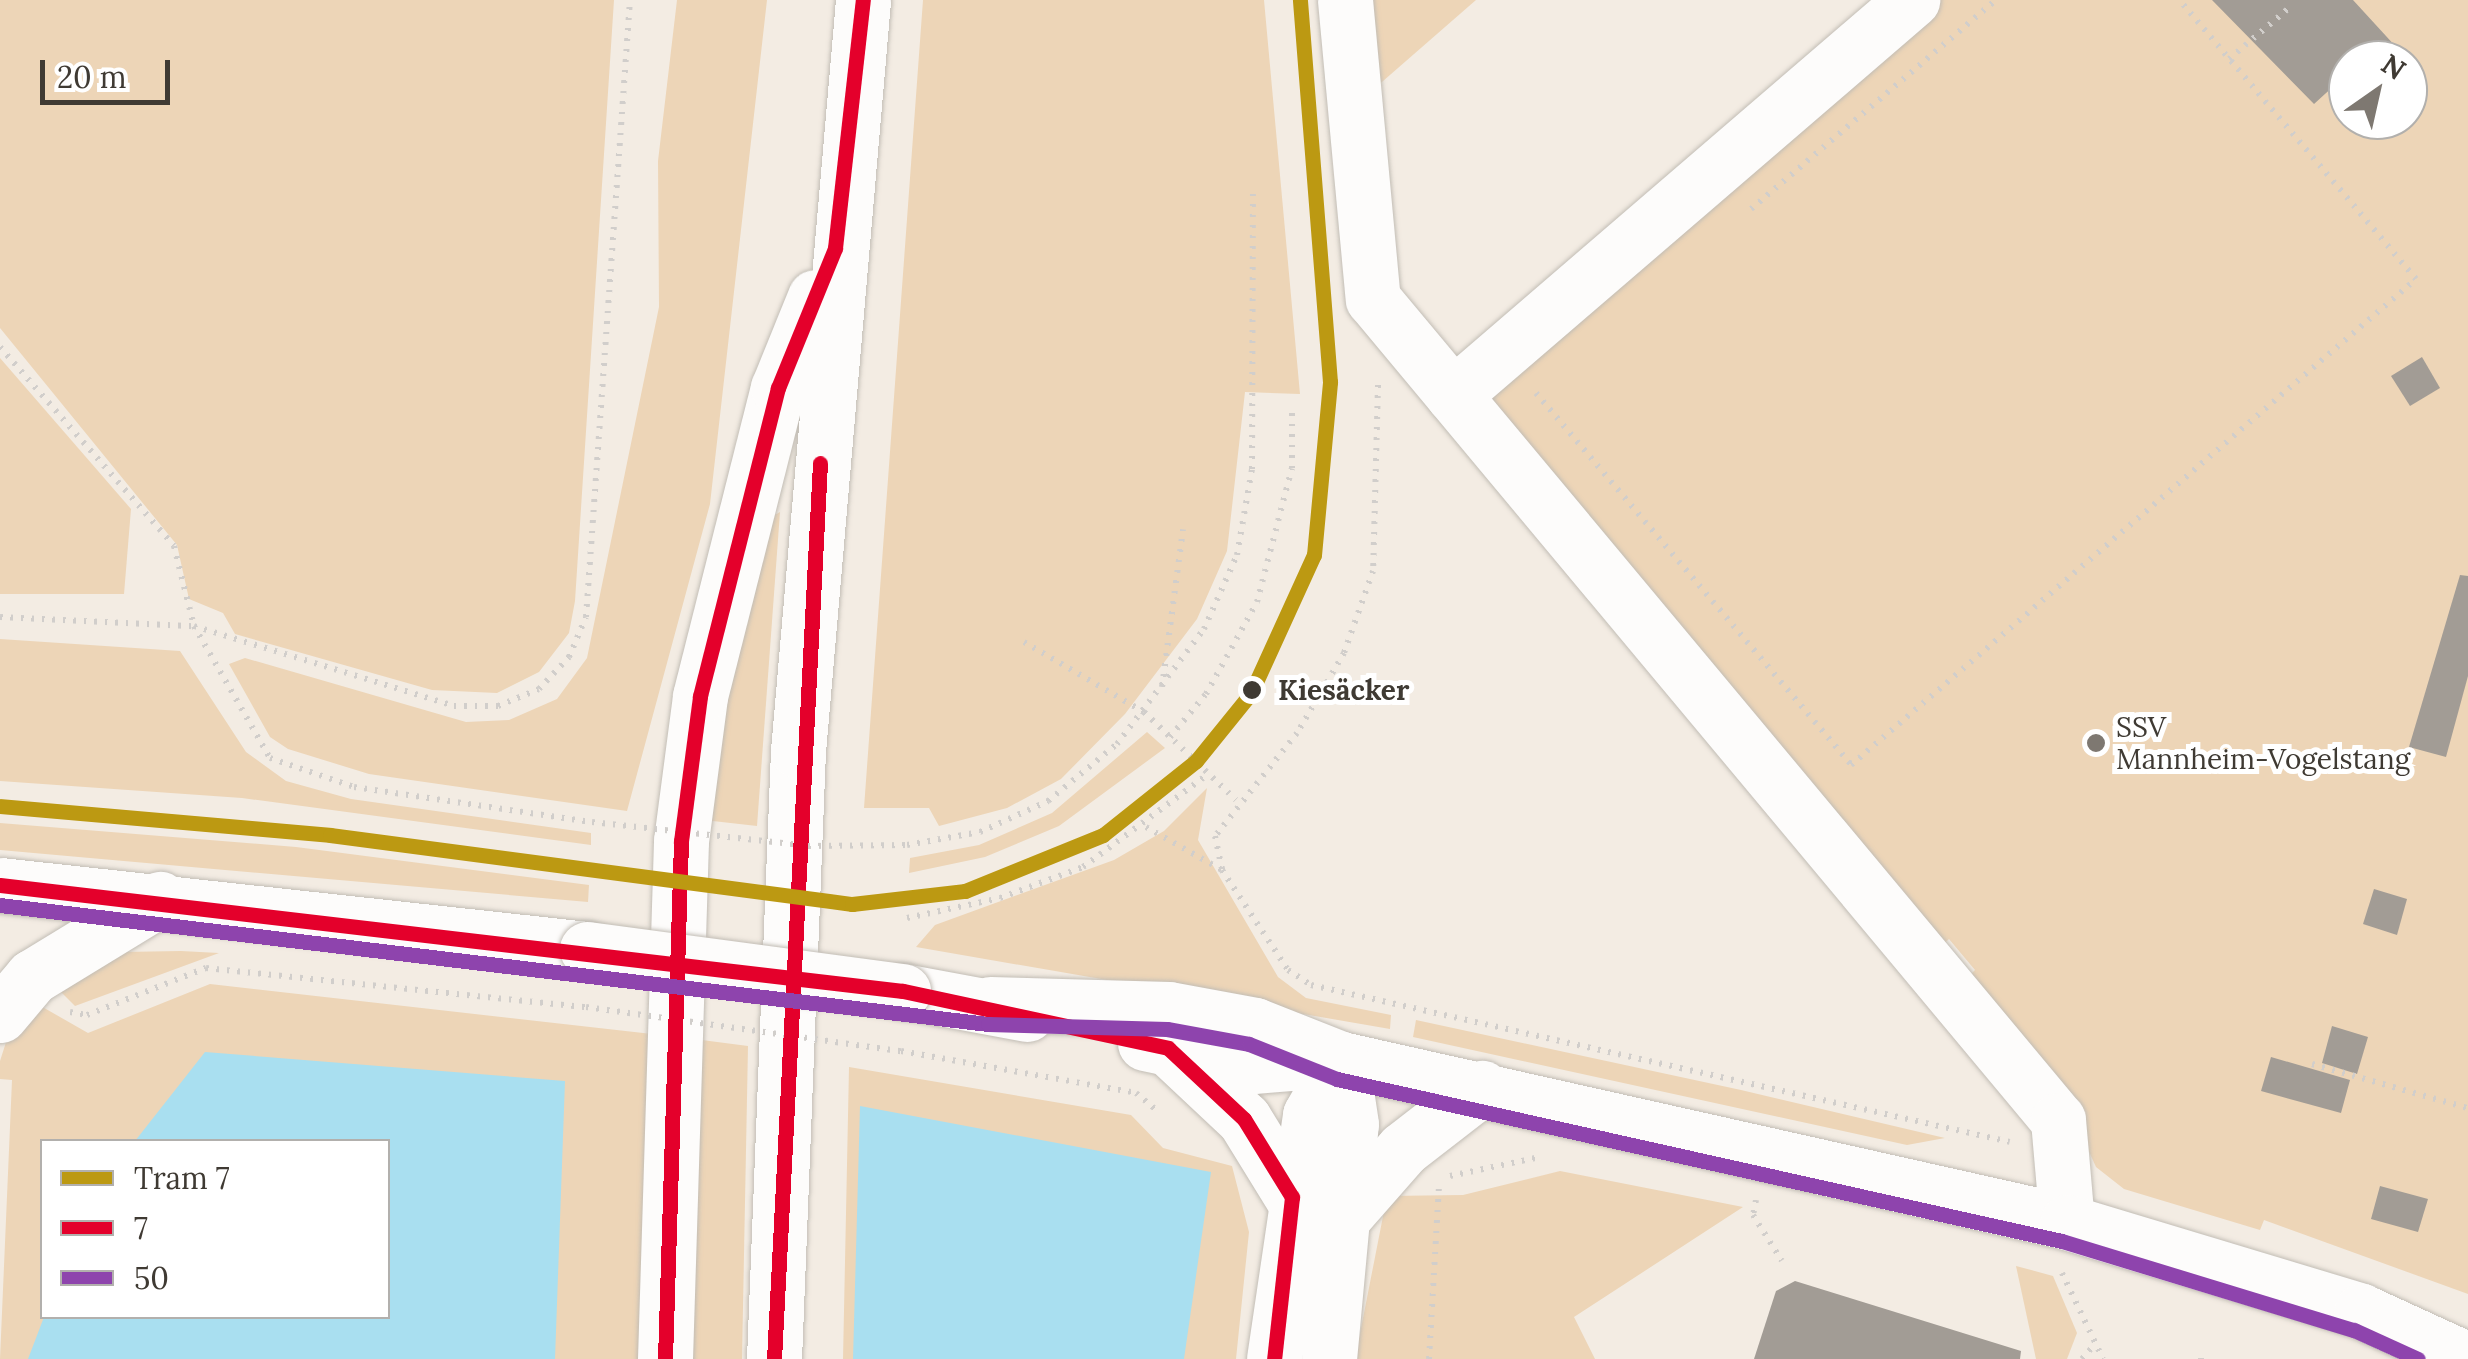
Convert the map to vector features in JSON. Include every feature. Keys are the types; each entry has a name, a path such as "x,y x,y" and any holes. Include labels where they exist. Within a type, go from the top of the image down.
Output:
{"main road":[{"path":"774,1359 798,751 835,248 862,0"},
{"path":"1346,0 1372,298 2058,1120 2067,1164 2067,1222"},
{"path":"1453,394 1912,0"},
{"path":"664,1359 681,841 700,696 778,388 835,248"},
{"path":"0,885 160,899 588,949 902,991 990,1004 1253,1066 1341,1059"},
{"path":"16,996 160,899"},
{"path":"990,1004 1169,1009 1255,1025 1341,1059 2067,1222 2361,1311 2466,1359"},
{"path":"1168,1048 1244,1119 1292,1196"},
{"path":"1274,1359 1292,1196 1310,1115 1341,1059"},
{"path":"1328,1359 1347,1213 1352,1124 1341,1059"},
{"path":"1347,1213 1403,1149 1482,1088"}],"path":[{"path":"0,617 194,626 454,706 498,706 540,689 569,657 586,617 630,0"},
{"path":"1742,217 1996,0"},
{"path":"1548,383 1533,396 1851,765 2416,279 2179,0"},
{"path":"2229,59 2290,8"},
{"path":"0,348 174,546 194,626 251,738 296,771 592,822 808,846 907,844 980,832 1048,801 1144,712 1204,629 1237,556 1252,468 1253,194"},
{"path":"1378,377 1383,456 1373,571 1344,653 1297,733 1236,800 1214,836 1222,870 1288,970 1311,985 1986,1134 2067,1164"},
{"path":"1170,737 1206,694 1257,602 1292,468 1292,406"},
{"path":"1162,688 1183,530"},
{"path":"1024,642 1144,712 1236,800"},
{"path":"907,918 1033,886 1146,827 1208,774"},
{"path":"1146,827 1222,870"},
{"path":"16,996 87,1016 206,968 586,1007 901,1051"},
{"path":"2312,1064 2468,1108"},
{"path":"1429,1359 1439,1178"},
{"path":"1757,1194 1753,1215 1782,1261"},
{"path":"2067,1222 2060,1270 2102,1359"},
{"path":"2082,1359 2095,1344"}],"shaded area":[{"path":"0,0 614,0 575,601 569,633 539,672 497,693 432,690 235,634 223,613 189,599 177,545 0,328"},
{"path":"677,0 767,0 710,504 627,811 369,774 288,749 270,737 229,664 245,658 466,722 509,720 557,699 587,658 659,307 658,161"},
{"path":"923,0 1264,0 1300,394 1245,392 1227,551 1197,619 1125,714 1061,779 1007,808 939,826 929,808 864,808"},
{"path":"1359,0 1476,0 1367,95"},
{"name":"SSV Mannheim-Vogelstang","path":"1925,0 2468,0 2468,1294 2264,1220 2260,1230 2124,1189 2096,1167 2076,1123 1960,985 1975,970 1949,939 1934,953 1484,412 1487,375"},
{"path":"0,358 131,509 124,594 0,594"},
{"path":"780,512 757,826 704,820 717,703 766,520"},
{"path":"0,639 180,651 246,752 286,781 351,799 591,833 591,845 242,798 0,781"},
{"path":"1147,732 1165,748 1059,826 985,857 909,873 910,858 979,845 1052,813"},
{"path":"1207,788 1198,840 1278,977 1306,998 1391,1015 1390,1029 916,947 935,925 1114,860 1164,831"},
{"path":"0,823 296,847 589,885 588,902 0,850"},
{"path":"122,952 219,953 75,1006 52,983"},
{"path":"210,984 652,1034 641,1359 0,1359 12,1080 0,1079 0,1061 8,1036 32,1001 88,1033"},
{"path":"1416,1020 1945,1138 1907,1145 1413,1037"},
{"path":"694,1039 748,1046 742,1359 684,1359"},
{"path":"849,1067 1131,1115 1163,1148 1232,1166 1249,1232 1236,1359 843,1359"},
{"path":"1560,1171 1743,1207 1574,1317 1595,1359 1355,1359 1387,1196 1463,1195"},
{"path":"2016,1266 2053,1276 2077,1333 2067,1359 2036,1359"}],"water":[{"path":"205,1052 565,1081 555,1359 28,1359 43,1319 390,1319 390,1139 137,1139"},
{"path":"860,1106 1211,1172 1184,1359 853,1359"}],"building":[{"path":"2212,0 2353,0 2390,40 2328,40 2328,91 2314,104"},
{"path":"2422,357 2440,388 2410,406 2391,376"},
{"path":"2460,575 2468,576 2468,676 2446,757 2409,747"},
{"path":"2374,889 2407,899 2397,935 2363,924"},
{"path":"2332,1026 2368,1037 2357,1074 2322,1063"},
{"path":"2271,1057 2350,1080 2341,1113 2261,1091"},
{"path":"2380,1186 2428,1199 2418,1232 2371,1219"},
{"path":"1795,1281 2021,1351 2020,1359 1754,1359 1776,1291"}],"tram line":[{"name":"7","path":"0,806 330,835 852,904 965,891 1103,835 1196,761 1251,693 1314,555 1330,382 1300,0"}],"transit line":[{"name":"7","path":"665,1359 681,841 700,696 778,388 835,248 863,0"},
{"name":"7","path":"774,1359 820,463"},
{"name":"7","path":"0,885 903,991 1168,1048 1244,1119 1292,1197 1274,1359"},
{"name":"50","path":"0,905 988,1024 1167,1029 1249,1044 1337,1079 2062,1241 2354,1330 2418,1359"}],"place":[{"name":"Kiesäcker","path":"1252,690"},
{"name":"SSV Mannheim-Vogelstang","path":"2096,743"}]}
